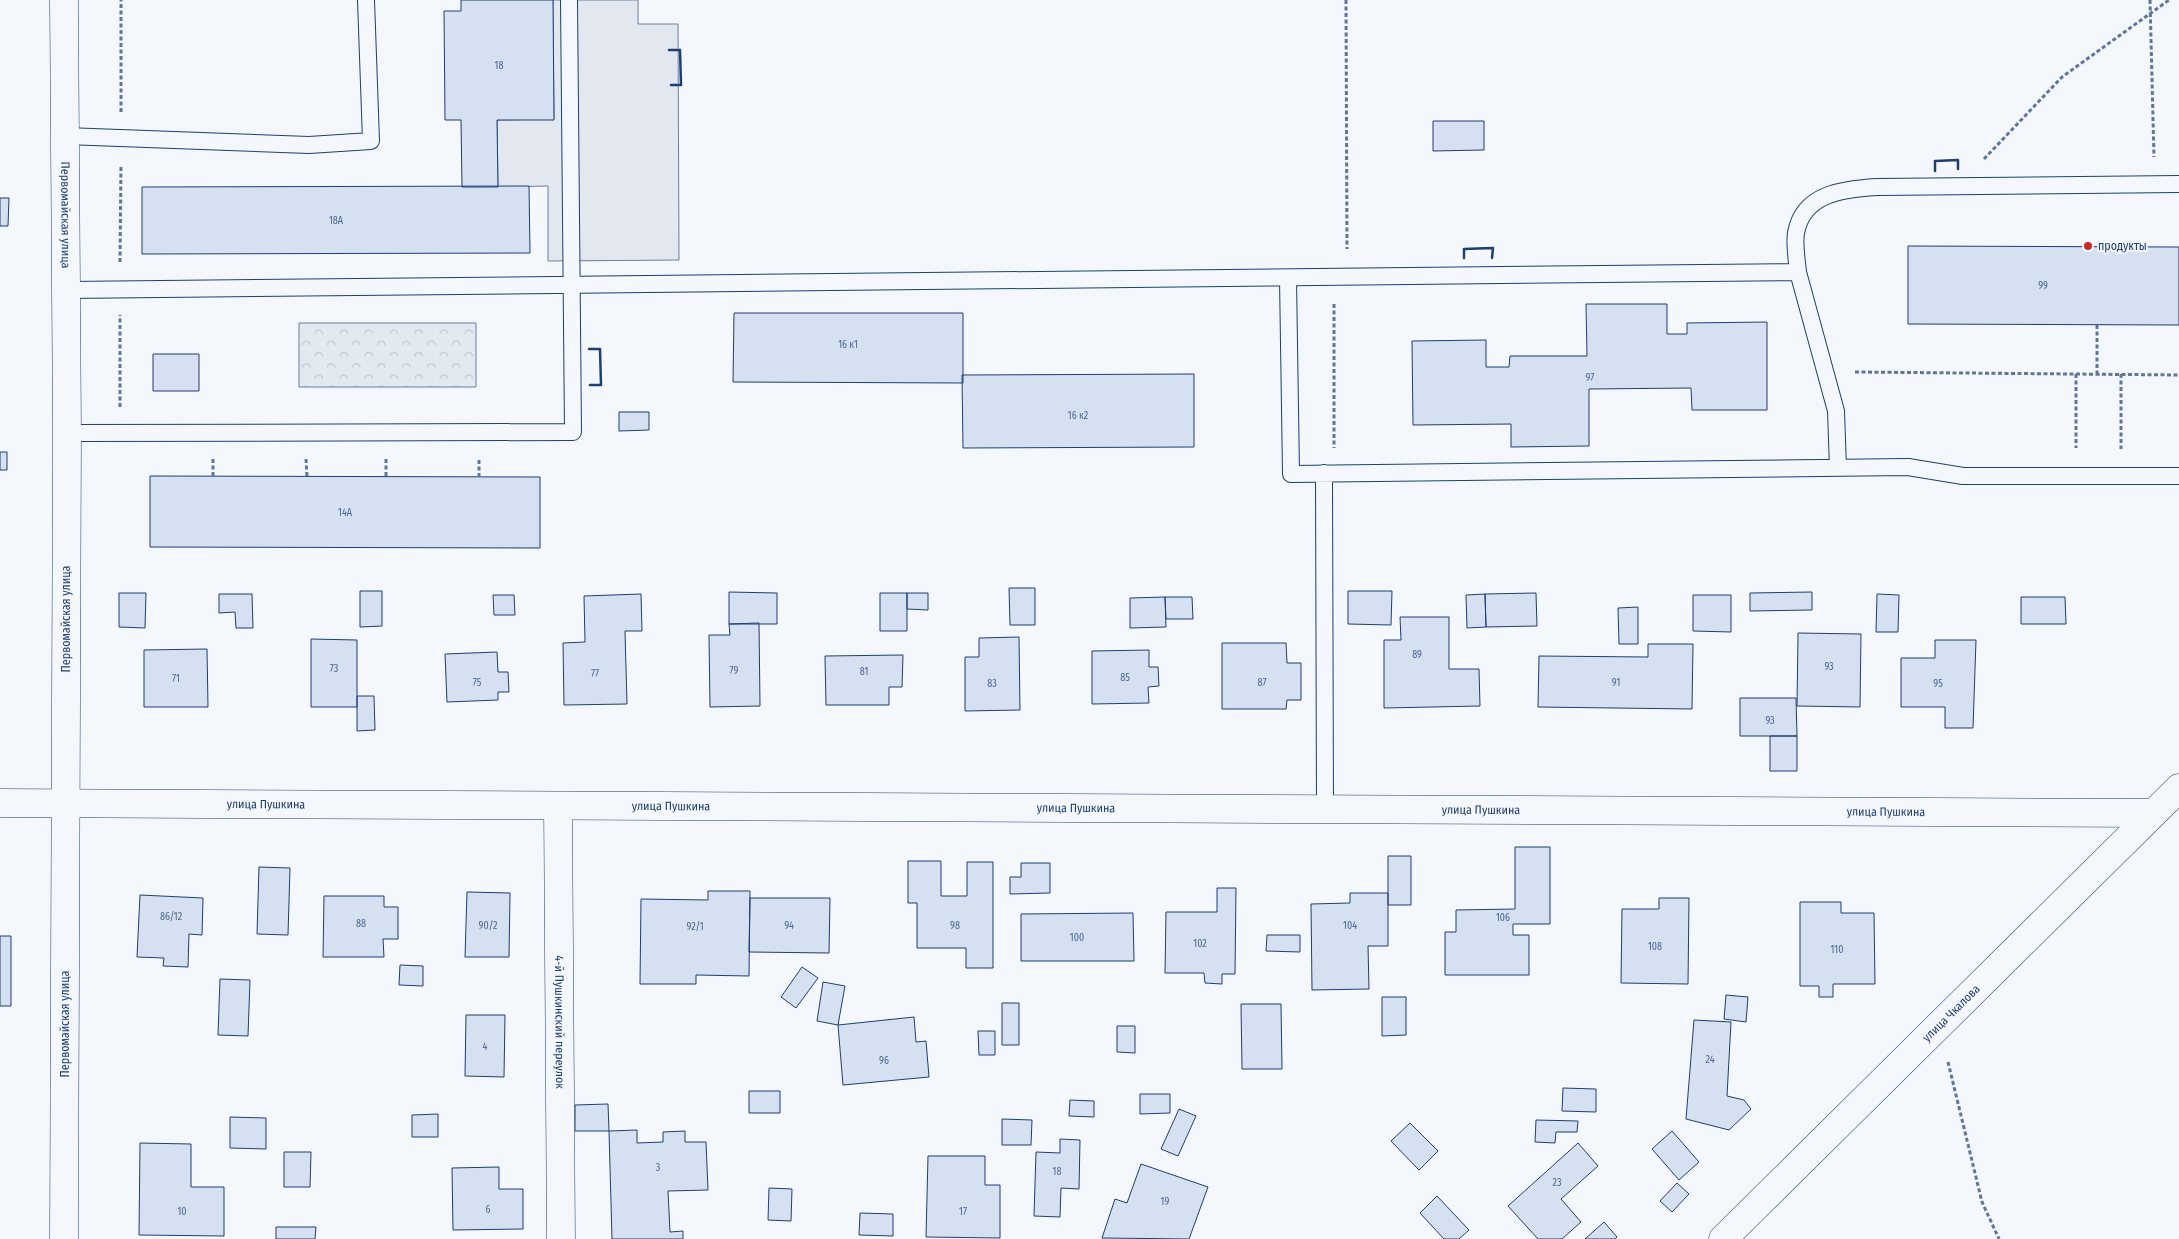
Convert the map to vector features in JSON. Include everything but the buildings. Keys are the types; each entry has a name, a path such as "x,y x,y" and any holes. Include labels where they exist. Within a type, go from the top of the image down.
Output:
{"street":[{"name":"Первомайская улица","path":"64,0 67,290 64,1239"},
{"name":"улица Чкалова","path":"1723,1239 2179,788"},
{"name":"улица Пушкина","path":"0,803 2153,813"},
{"name":"4-й Пушкинский переулок","path":"558,806 560,1239"}],"lane":[{"path":"65,136 121,140 309,145 371,141 366,0"},
{"path":"67,433 573,432 569,0"},
{"path":"1838,468 1836,411 1798,272 1796,233 1802,215 1814,202 1832,192 1854,188 2179,184"},
{"path":"67,290 1798,272"},
{"path":"1288,278 1291,474 1908,467 1963,476 2179,476"},
{"path":"1325,809 1329,473"}],"path":[{"path":"120,432 121,0"},
{"path":"1329,473 1341,278 1346,0"},
{"path":"2150,0 2155,184"},
{"path":"1958,186 2062,77 2151,15 2169,0"},
{"path":"2097,325 2097,374"},
{"path":"1826,372 2179,375"},
{"path":"2076,374 2076,476"},
{"path":"2121,374 2121,476"},
{"path":"1938,1025 1982,1202 1999,1239"}],"green space":[{"path":"299,323 476,323 476,387 299,387"}],"shaded area":[{"path":"553,0 638,0 638,24 678,24 679,260 548,261 548,186 498,187 497,120 554,119"}],"wall":[{"path":"669,50 680,50 681,85 671,85"},
{"path":"1935,171 1935,161 1958,160 1958,169"},
{"path":"1464,258 1464,249 1493,248 1492,258"},
{"path":"589,349 600,349 601,385 590,385"}],"place":[{"name":"продукты","path":"2088,246"}]}
